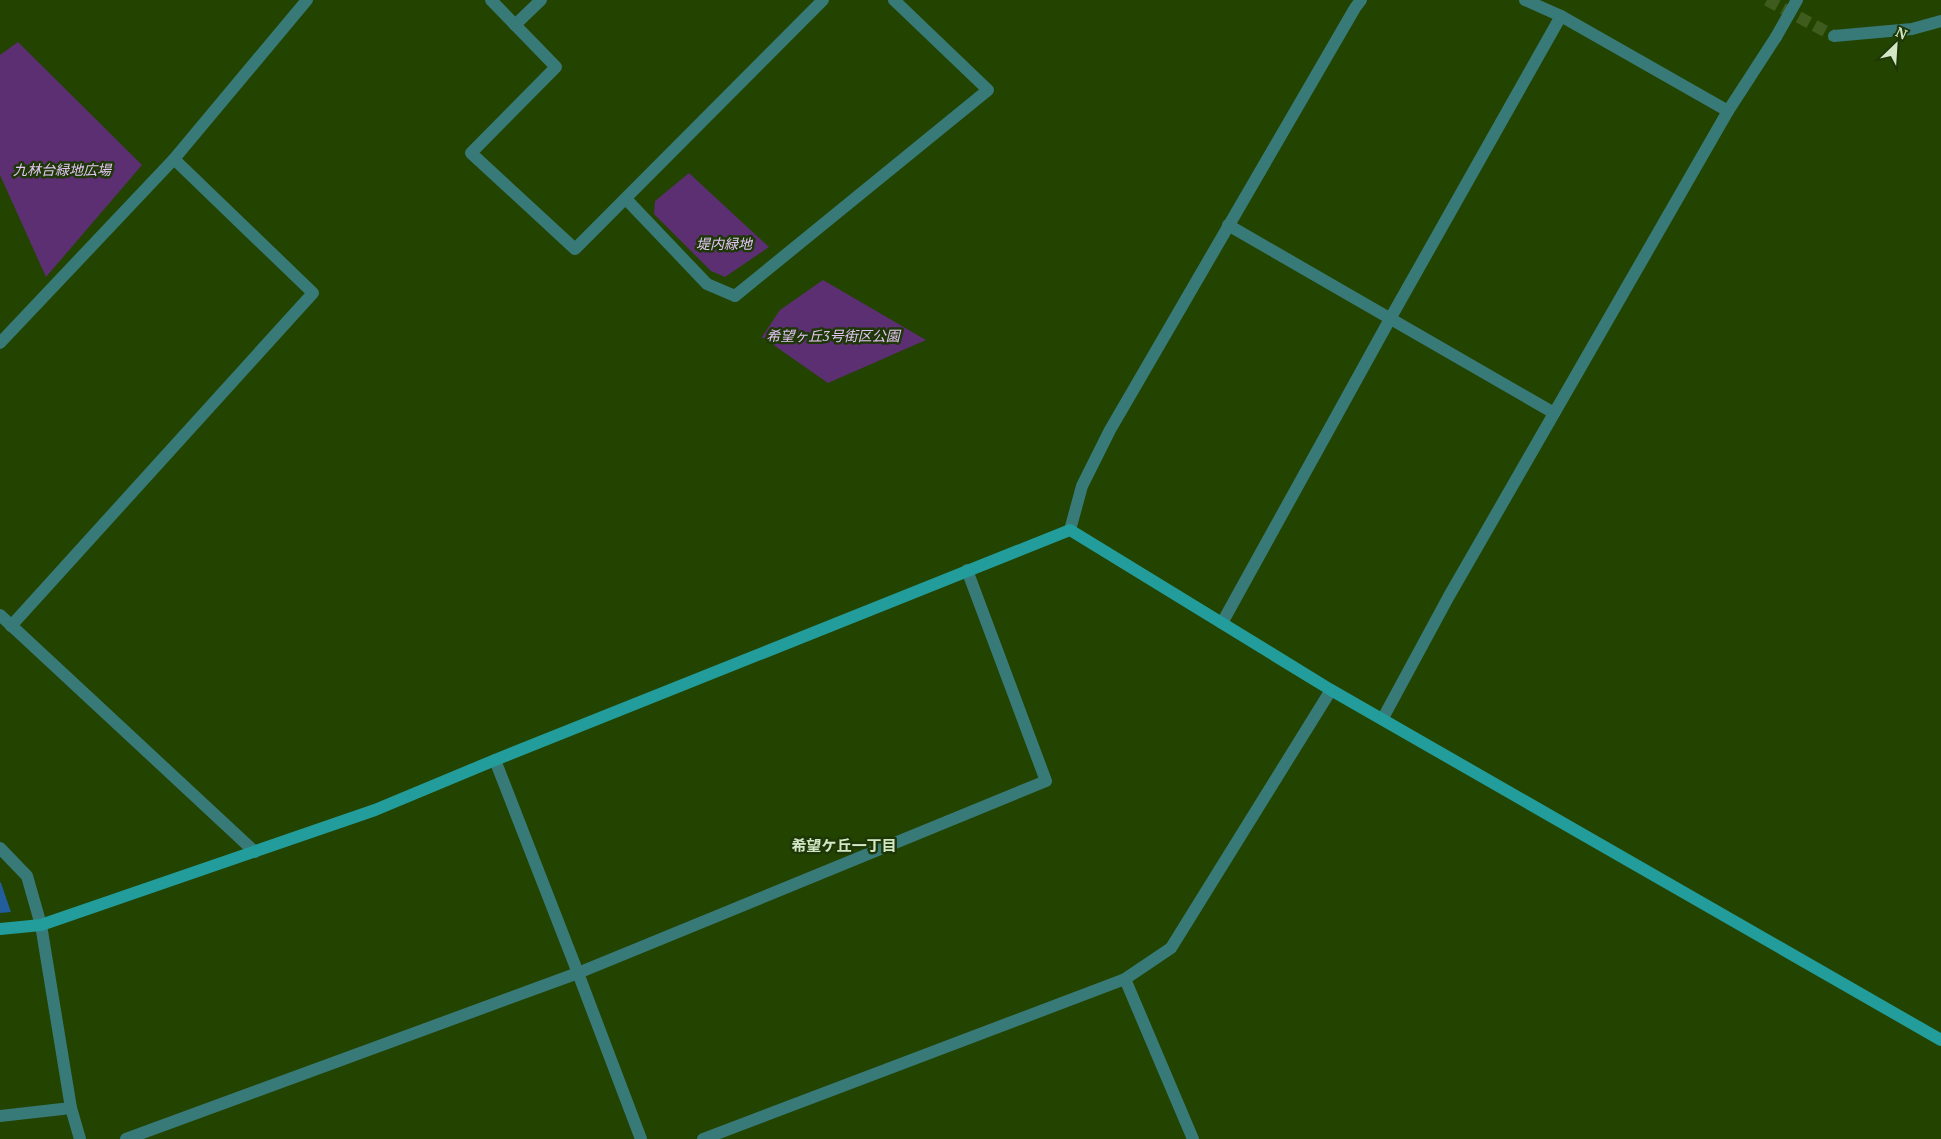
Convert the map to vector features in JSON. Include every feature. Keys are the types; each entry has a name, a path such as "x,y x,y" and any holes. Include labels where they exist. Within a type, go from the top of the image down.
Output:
{"street":[{"path":"0,343 174,160 307,0"},
{"path":"491,0 556,67 472,153 575,249 823,0"},
{"path":"515,25 540,0"},
{"path":"626,199 707,284 735,296 988,90 894,0"},
{"path":"1526,0 1561,16 1728,111"},
{"path":"1383,718 1449,596 1728,111 1798,0"},
{"path":"1070,530 1082,486 1110,430 1354,3"},
{"path":"1222,623 1390,319 1561,16"},
{"path":"1834,36 1912,29 1941,21"},
{"path":"11,626 313,293 174,160"},
{"path":"1228,225 1554,413"},
{"path":"0,929 40,925 375,810 495,760 1070,530"},
{"path":"1070,530 1331,690 1383,718 1941,1040"},
{"path":"126,1139 578,973 1046,781 967,570"},
{"path":"0,615 255,852"},
{"path":"703,1139 1124,979 1171,948 1331,690"},
{"path":"495,760 641,1139"},
{"path":"0,848 27,876 40,925 71,1108 80,1139"},
{"path":"1124,979 1193,1139"},
{"path":"0,1116 71,1108"}],"green space":[{"name":"九林台緑地広場","path":"18,42 142,165 46,277 0,175 0,55"},
{"name":"堤内緑地","path":"689,173 769,247 725,277 711,271 654,214 655,201"},
{"name":"希望ヶ丘3号街区公園","path":"823,280 926,340 828,383 762,337 780,310"}],"water":[{"path":"1,883 11,912 0,913"}],"tunnel":[{"path":"1767,0 1834,36"}],"district":[{"name":"希望ケ丘一丁目","path":"844,845"}]}
